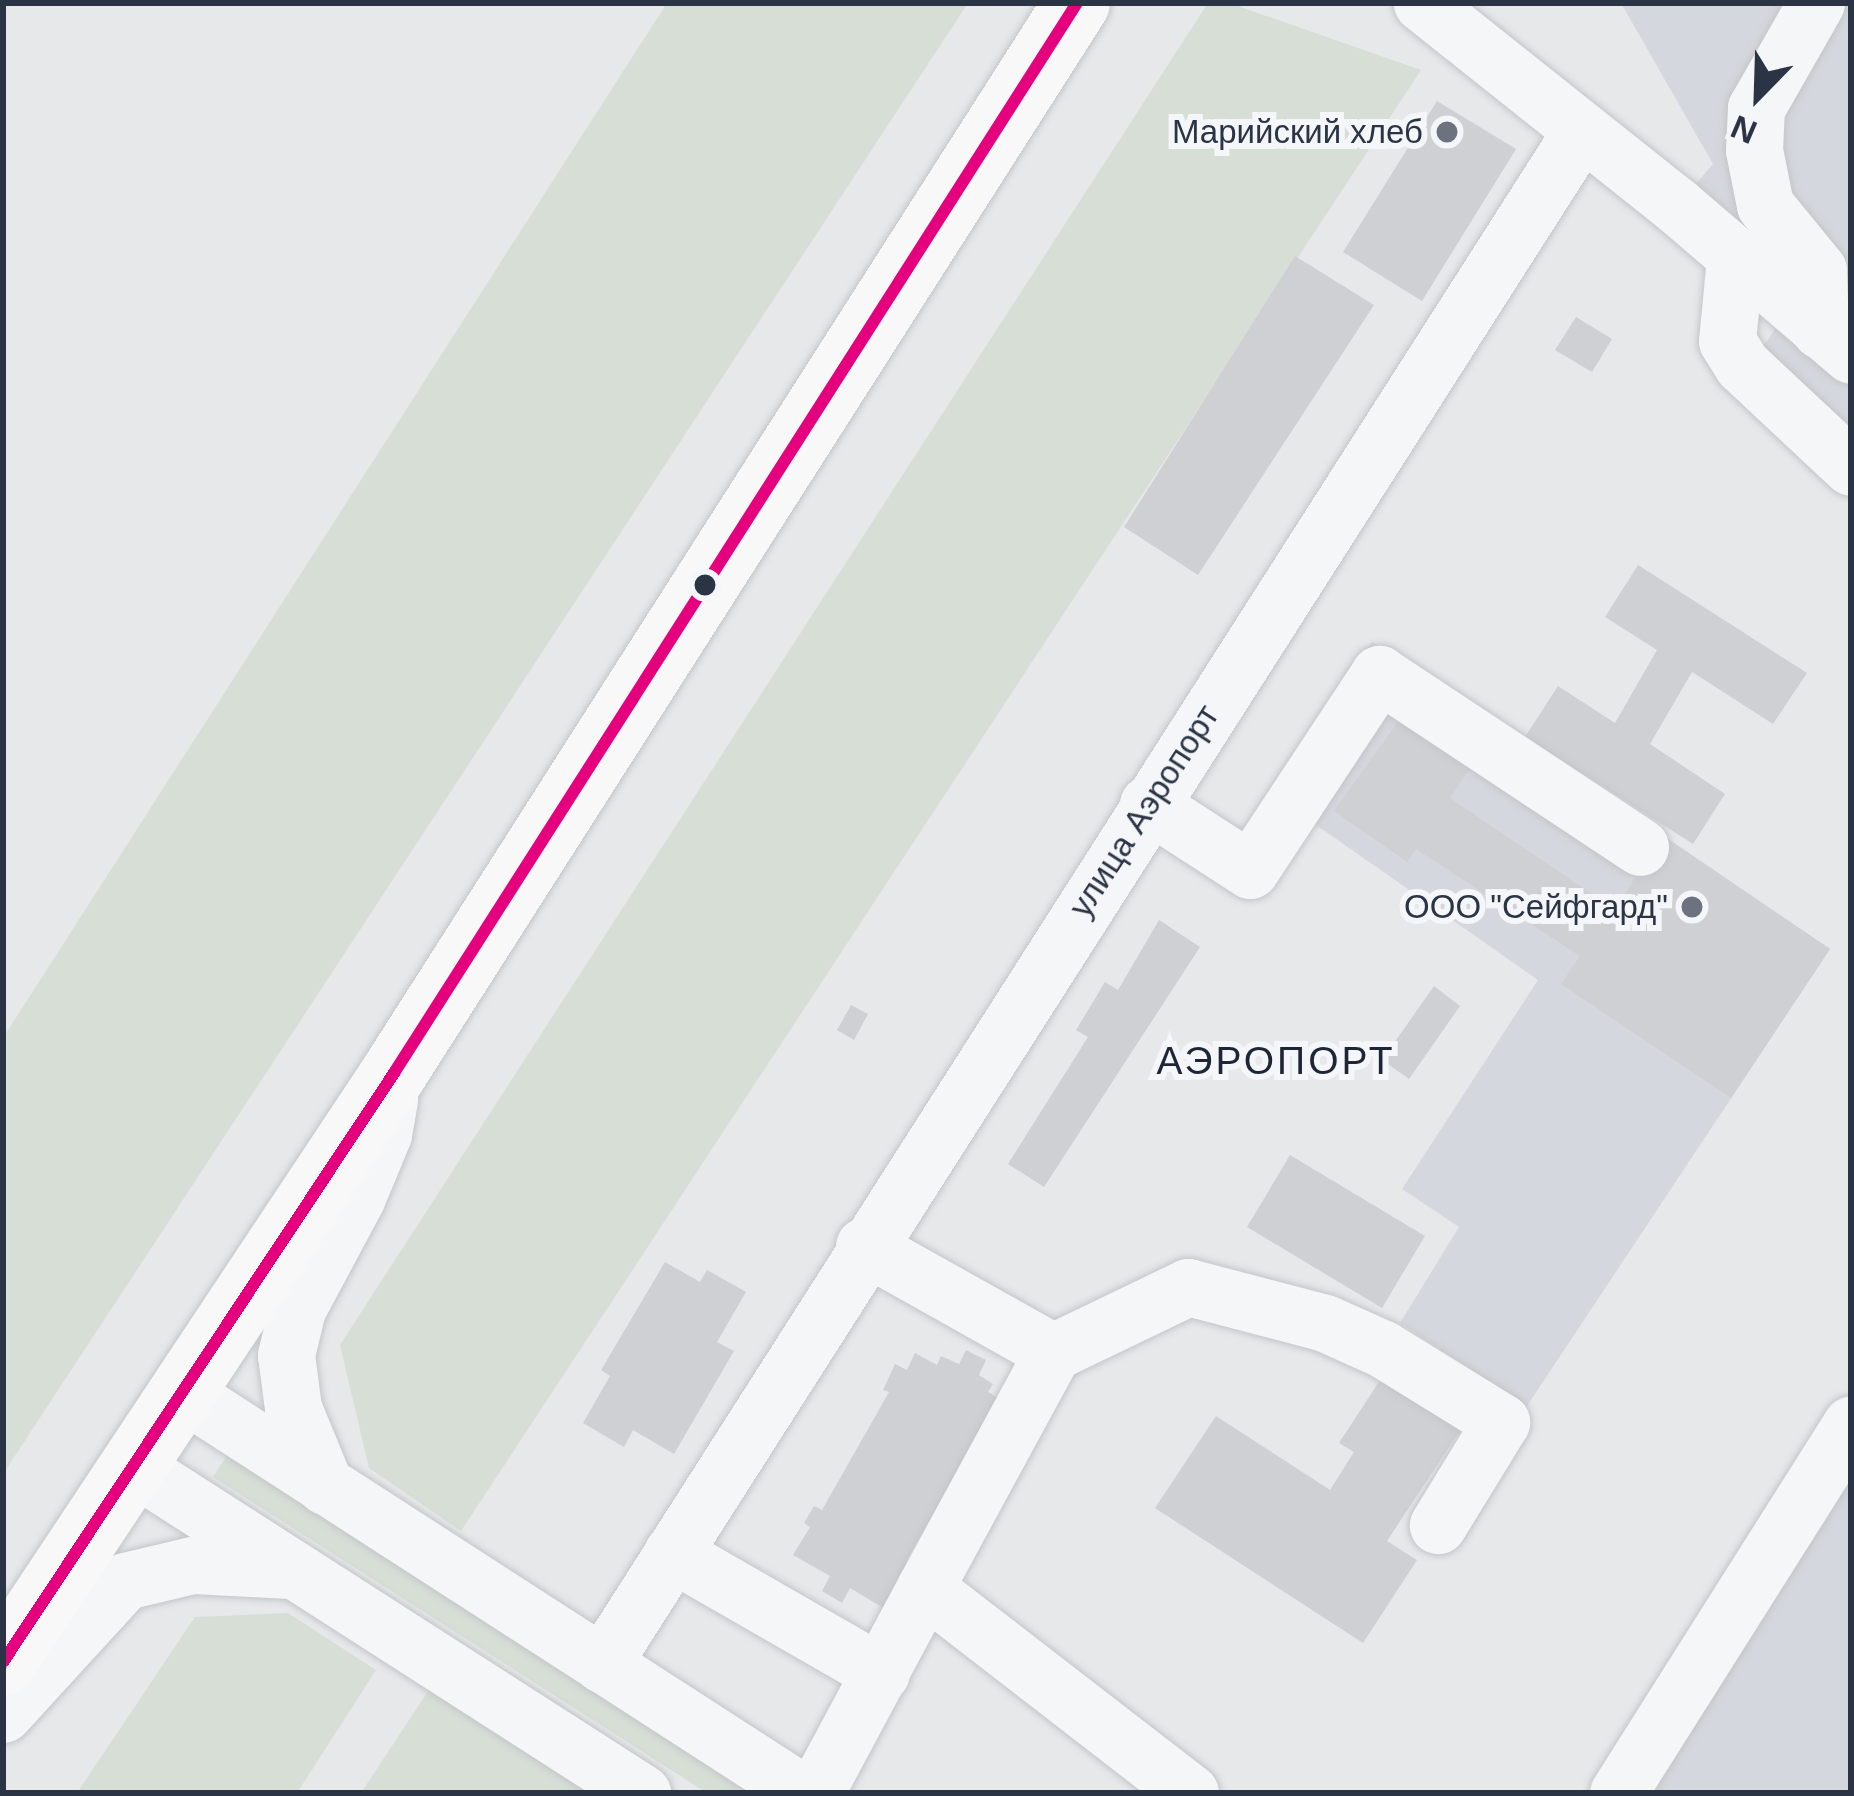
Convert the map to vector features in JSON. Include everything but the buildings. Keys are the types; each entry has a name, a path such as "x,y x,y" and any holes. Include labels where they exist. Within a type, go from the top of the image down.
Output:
{"main road":[{"path":"3,1662 394,1073 1077,3"}],"street":[{"path":"1422,3 1835,342"},
{"path":"1816,3 1756,108 1754,150 1765,205 1818,270 1835,342"},
{"name":"улица Аэропорт","path":"602,1664 864,1246 1580,133"},
{"path":"1735,258 1727,341 1742,365 1851,466"},
{"path":"1148,804 1250,870 1379,674 1640,847"},
{"path":"325,1486 293,1408 286,1355 297,1309 356,1199 383,1134 394,1073"},
{"path":"864,1246 1053,1352"},
{"path":"815,1793 1053,1352 1187,1286 1325,1323 1383,1349 1501,1422 1438,1525"},
{"path":"182,1393 803,1793"},
{"path":"1618,1793 1851,1424"},
{"path":"134,1467 642,1793"},
{"path":"672,1552 881,1673"},
{"path":"3,1714 125,1581 192,1565 294,1570"},
{"path":"925,1588 1190,1793"}],"shaded area":[{"path":"667,3 968,3 3,1474 3,1038"},
{"path":"1208,3 1229,3 1421,70 461,1531 369,1468 340,1345"},
{"path":"1621,3 1851,3 1851,436 1758,354 1801,291 1694,186 1713,164"},
{"path":"1372,642 1830,949 1527,1406 1400,1323 1459,1227 1402,1189 1538,980 1269,792"},
{"path":"228,1454 755,1793 707,1793 213,1477"},
{"path":"1851,1462 1851,1793 1635,1793"},
{"path":"288,1613 376,1670 297,1793 77,1793 195,1617"},
{"path":"444,1667 642,1793 361,1793"}],"transit line":[{"path":"3,1662 394,1073 1077,3"}],"place":[{"name":"Марийский хлеб","path":"1447,132"},
{"name":"ООО \"Сейфгард\"","path":"1692,907"}],"district":[{"name":"АЭРОПОРТ","path":"1276,1061"}]}
